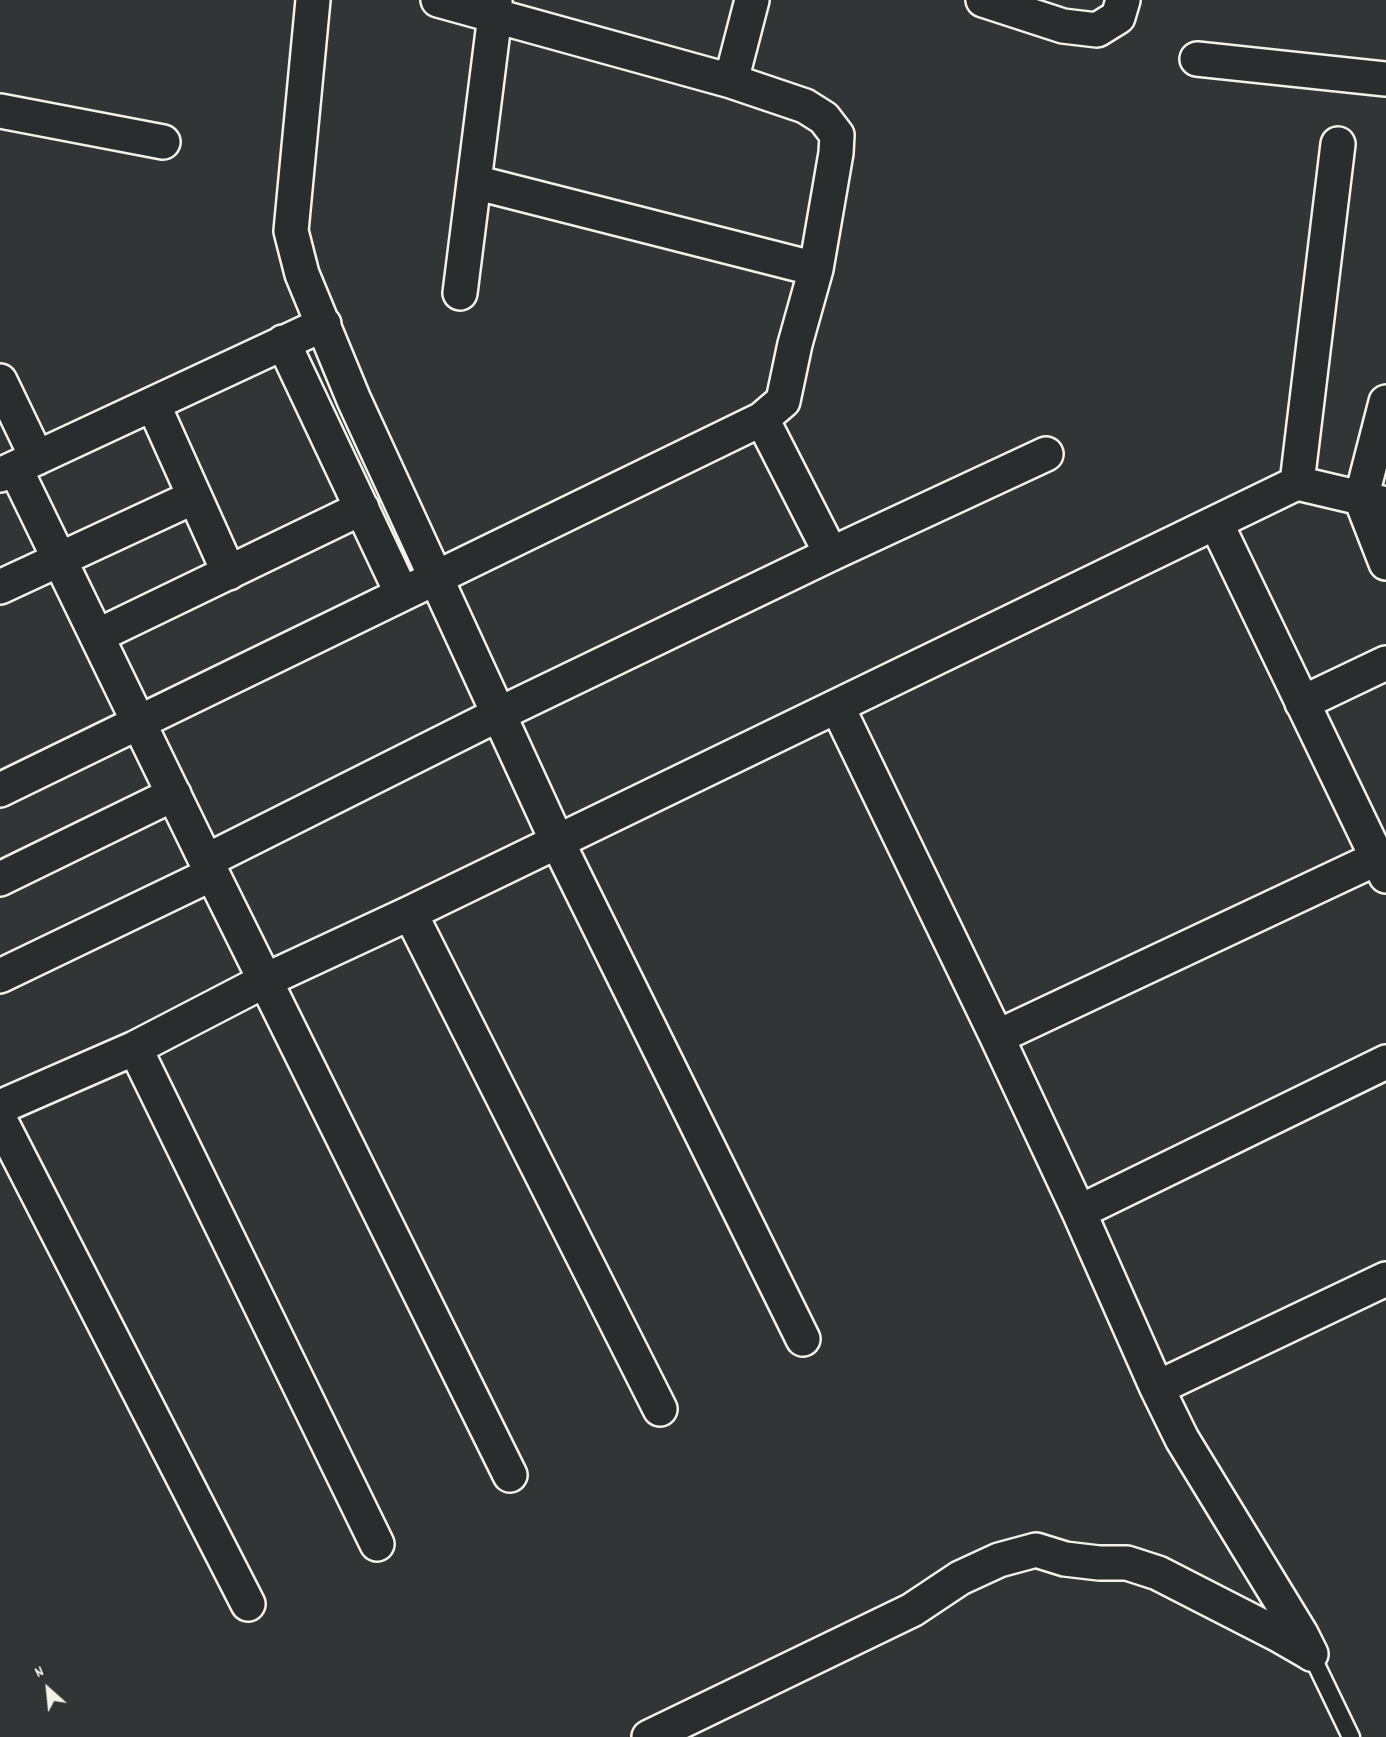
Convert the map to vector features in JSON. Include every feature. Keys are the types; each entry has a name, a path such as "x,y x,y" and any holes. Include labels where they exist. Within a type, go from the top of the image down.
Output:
{"street":[{"path":"313,0 291,231 302,274 354,400 557,841 803,1339"},
{"path":"0,790 762,419 783,401 795,344 816,269 836,153 837,135 824,118 806,106 495,8 438,0"},
{"path":"731,81 752,0"},
{"path":"983,0 1063,26 1097,30 1118,17 1123,0"},
{"path":"460,293 495,8"},
{"path":"1197,59 1386,79"},
{"path":"0,111 163,142"},
{"path":"1297,483 1338,144"},
{"path":"474,182 816,269"},
{"path":"17,467 324,324"},
{"path":"283,342 402,594"},
{"path":"0,381 17,467 59,560 510,1475"},
{"path":"1386,402 1374,502 1386,563"},
{"path":"153,404 229,573"},
{"path":"762,419 831,554"},
{"path":"0,976 499,714 831,554 1046,454"},
{"path":"0,1107 135,1048 266,980 410,913 1297,483 1374,502"},
{"path":"0,587 194,497"},
{"path":"97,636 362,508"},
{"path":"998,1037 1383,862 1302,704 1216,523"},
{"path":"1302,704 1386,663"},
{"path":"837,706 998,1037 1182,1439 1311,1654"},
{"path":"0,879 174,794"},
{"path":"410,913 660,1409"},
{"path":"135,1048 377,1544"},
{"path":"1079,1212 1386,1062"},
{"path":"0,1120 248,1604"},
{"path":"1157,1388 1386,1279"},
{"path":"652,1736 912,1610 960,1578 999,1560 1036,1550 1065,1559 1126,1563 1158,1573 1311,1654"}],"lane":[{"path":"1311,1654 1351,1737"}]}
